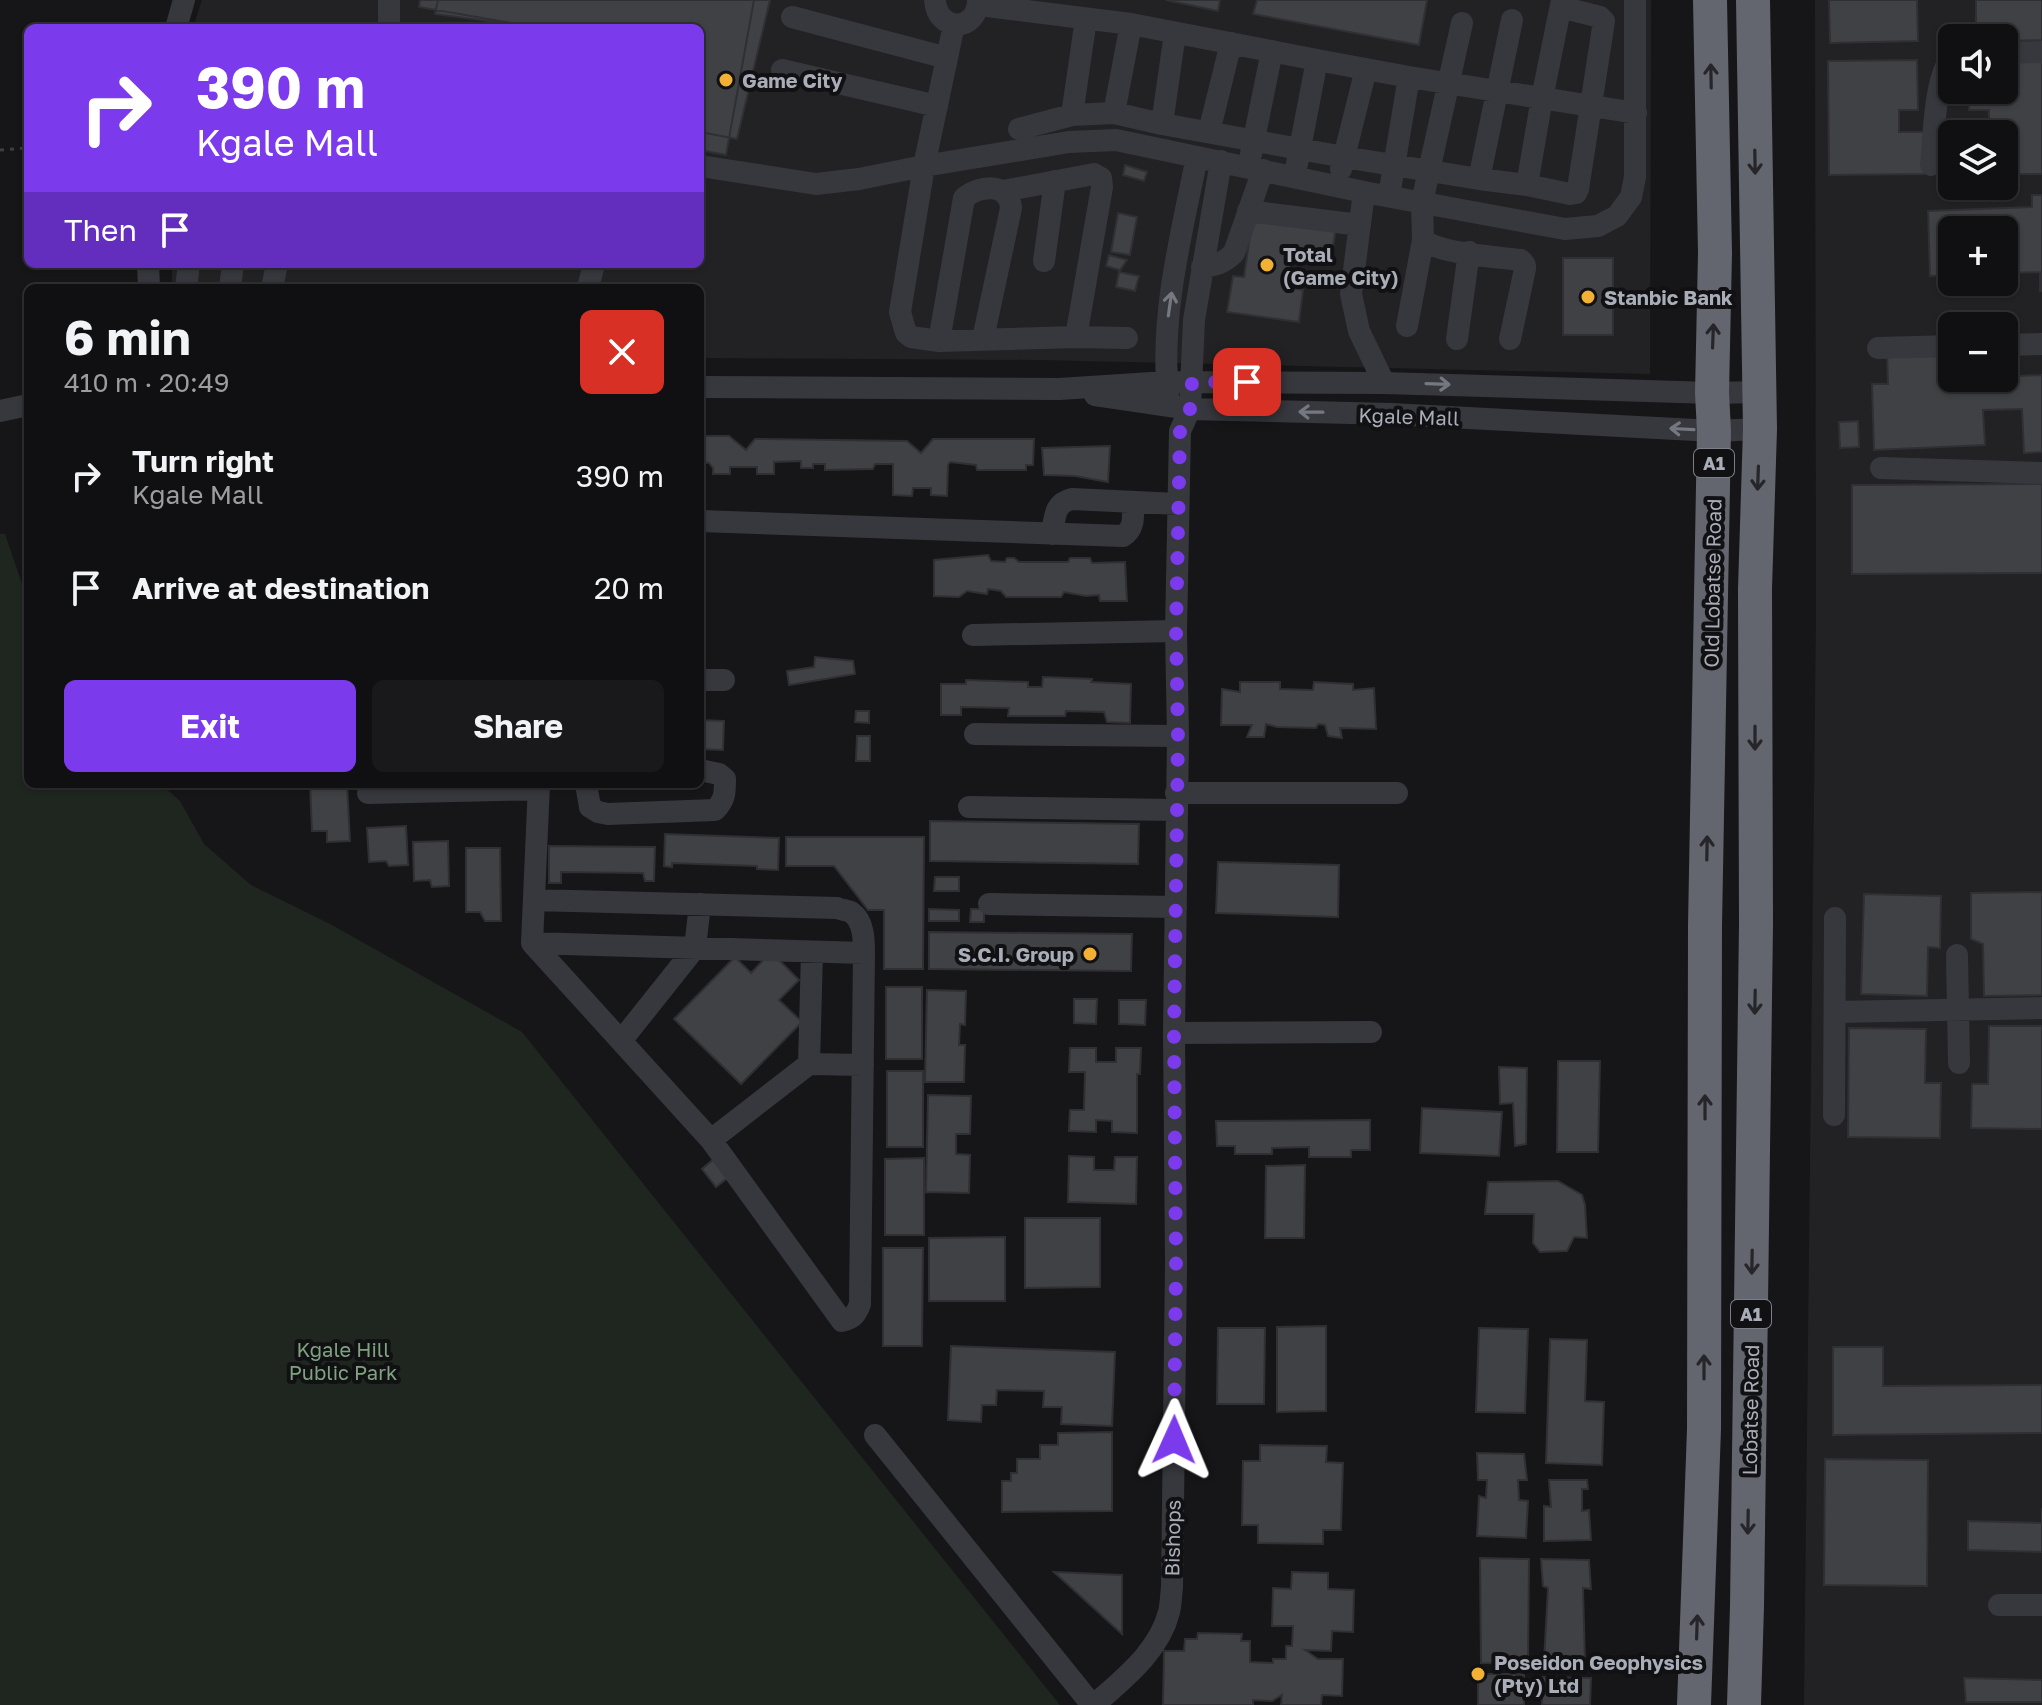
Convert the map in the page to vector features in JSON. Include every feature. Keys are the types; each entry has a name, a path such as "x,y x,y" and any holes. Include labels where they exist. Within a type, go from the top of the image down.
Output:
{"highway":[{"name":"Old Lobatse Road","path":"1694,1705 1704,1429 1705,926 1714,431 1715,253 1710,0"},
{"name":"A1","path":"1753,0 1760,429"},
{"name":"Lobatse Road","path":"1744,1705 1756,924 1755,589 1760,429"}],"street":[{"path":"177,24 184,0"},
{"path":"389,0 389,24"},
{"path":"935,0 939,16 954,25 970,20 976,14 979,3 1131,24 1409,77 1636,113"},
{"path":"704,167 816,184 1069,142 1116,140 1364,192 1565,229 1598,226 1617,216 1631,197 1635,177 1635,9 1603,19 1561,4 1527,185"},
{"path":"792,17 947,58"},
{"path":"1072,115 1086,19"},
{"path":"1019,129 1072,115 1114,113 1344,157 1576,193 1603,19"},
{"path":"1479,179 1512,20"},
{"path":"1407,326 1423,240 1422,202 1462,23"},
{"path":"1114,113 1131,24"},
{"path":"954,25 924,166 900,312 906,333 911,337 939,341 1127,338"},
{"path":"1162,124 1175,33"},
{"path":"1209,132 1231,43"},
{"path":"1202,267 1224,262 1234,253 1248,211 1256,168 1254,141 1272,51"},
{"path":"2018,53 2042,52"},
{"path":"1294,177 1317,60"},
{"path":"1337,186 1366,69"},
{"path":"782,70 937,106"},
{"path":"1389,196 1409,77"},
{"path":"1931,165 1938,97"},
{"path":"1180,408 1167,382 1168,323 1177,256 1197,157"},
{"path":"1180,408 1192,382 1194,320 1221,161"},
{"path":"1003,191 1094,174 1101,178 1076,337"},
{"path":"1044,261 1055,181"},
{"path":"939,341 964,198 975,191 998,189 1010,199 1011,208 983,339"},
{"path":"1364,192 1351,294 1359,331 1384,383"},
{"path":"1248,211 1360,225"},
{"path":"1423,240 1444,249 1521,260 1525,265 1510,339"},
{"path":"1457,339 1469,252"},
{"path":"2018,345 2042,344"},
{"path":"1878,348 1938,346"},
{"name":"Kgale Mall","path":"704,387 1059,389 1192,382 1759,392"},
{"name":"Kgale Mall","path":"1059,389 1180,408 1391,414 1714,431 1760,429"},
{"path":"0,411 24,406"},
{"name":"Bishops","path":"1093,1705 1135,1669 1158,1640 1170,1612 1172,1587 1176,1264 1176,631 1180,408"},
{"path":"1881,468 2042,473"},
{"path":"1052,534 1056,508 1072,499 1178,504"},
{"path":"704,521 1123,536 1129,532 1133,522 1133,503"},
{"path":"973,635 1176,631"},
{"path":"704,680 724,680"},
{"path":"975,734 1178,736"},
{"path":"587,788 590,807 608,814 715,810 725,796 725,779 719,774 704,771"},
{"path":"368,793 490,788"},
{"path":"534,900 837,908 851,912 860,922 864,953 860,1304 852,1318 842,1321 711,1140 532,943 539,788"},
{"path":"969,807 1397,793"},
{"path":"621,1041 695,948 700,904"},
{"path":"989,904 1176,907"},
{"path":"1834,1115 1835,918"},
{"path":"532,943 864,953"},
{"path":"809,1064 812,952"},
{"path":"1957,955 1959,1063"},
{"path":"1836,1012 2042,1008"},
{"path":"1174,1033 1371,1032"},
{"path":"711,1140 809,1064 863,1065"},
{"path":"875,1435 1093,1705"},
{"path":"1999,1605 2042,1605"}],"path":[{"path":"0,150 24,148"}],"shaded area":[{"path":"202,0 1651,0 1650,374 1039,360 704,358 704,284 172,284 172,268 704,268 704,24 194,24"},
{"path":"1815,0 2042,0 2042,1705 1804,1705 1816,615"}],"green space":[{"name":"Kgale Hill Public Park","path":"0,534 5,534 24,589 24,788 165,788 180,801 204,844 251,885 332,925 522,1032 1060,1705 0,1705"}],"building":[{"name":"Game City","path":"420,0 754,0 726,155 704,151 704,24 517,24 419,7"},
{"name":"Game City","path":"438,0 770,0 737,139 704,133 704,24 511,24 435,14"},
{"path":"1166,0 1220,0 1218,11"},
{"path":"1257,0 1427,0 1419,45 1253,14"},
{"path":"1829,0 1917,0 1918,41 1830,43"},
{"path":"1976,0 2042,0 2042,40 2018,41 2018,24 1976,24"},
{"path":"2018,58 2042,58 2042,174 2018,174 2018,120 1989,120 1989,110 1969,110 1969,104 2018,104"},
{"path":"1917,60 1918,110 1899,110 1899,132 1924,132 1924,174 1829,175 1828,61"},
{"path":"1125,165 1147,172 1144,181 1123,175"},
{"path":"2032,195 2042,195 2042,291 2040,272 2018,273 2018,216 1938,216 1938,276 1930,276 1928,211 2032,207"},
{"path":"1118,213 1137,217 1130,255 1111,252"},
{"path":"1253,215 1336,227 1332,254 1293,248 1287,287 1303,290 1299,322 1227,312 1233,276 1244,277"},
{"path":"1109,255 1127,260 1120,270 1106,266"},
{"name":"Stanbic Bank","path":"1563,258 1613,258 1613,335 1563,335"},
{"path":"1119,272 1139,276 1135,291 1116,287"},
{"path":"1938,351 1938,392 2018,392 2018,376 2042,375 2042,452 2024,453 2022,409 1983,410 1985,445 1874,450 1872,384 1888,384 1887,353"},
{"path":"1858,421 1859,447 1840,448 1839,422"},
{"path":"704,436 729,436 746,450 755,439 907,441 921,453 933,439 1034,439 1033,465 1026,465 1026,470 977,470 976,465 950,462 947,496 931,495 931,488 913,488 912,496 893,495 893,464 875,464 873,469 825,470 825,464 801,468 801,461 774,462 774,474 757,474 757,467 730,467 730,474 713,474 709,463 704,462"},
{"path":"1110,446 1108,482 1044,475 1042,448"},
{"path":"2042,484 2042,573 1852,574 1852,485"},
{"path":"988,555 991,561 1005,562 1007,558 1019,562 1068,562 1070,558 1090,558 1092,563 1125,562 1127,601 1100,601 1099,595 1064,592 1061,597 1006,597 1001,591 988,589 987,594 967,591 959,597 934,596 934,560"},
{"path":"815,657 853,661 855,674 789,685 787,671 814,667"},
{"path":"1043,677 1131,684 1130,723 1107,722 1104,712 1066,711 1065,716 1008,716 1009,708 961,707 961,715 941,715 941,684 966,684 966,680 1028,682 1028,687 1042,687"},
{"path":"1240,682 1280,682 1280,689 1313,690 1314,682 1353,684 1353,690 1374,688 1376,729 1340,728 1342,738 1328,736 1325,725 1318,724 1316,728 1266,724 1264,737 1247,737 1252,725 1221,725 1222,689 1240,692"},
{"path":"856,711 869,711 869,723 855,722"},
{"path":"704,720 724,721 723,750 704,749"},
{"path":"857,736 870,736 870,761 856,761"},
{"path":"310,788 347,788 350,841 327,842 327,831 312,831"},
{"path":"930,821 1139,824 1138,864 930,861"},
{"path":"406,826 408,865 389,866 386,861 369,862 367,828"},
{"path":"665,834 779,838 778,870 757,869 757,866 672,863 672,867 664,866"},
{"path":"786,837 924,837 923,969 884,969 884,910 868,910 834,866 786,866"},
{"path":"448,841 449,886 432,887 430,880 414,881 413,842"},
{"path":"549,846 655,847 654,881 645,881 643,873 561,872 561,883 549,883"},
{"path":"466,848 500,848 501,921 485,921 480,912 466,912"},
{"path":"1218,862 1339,865 1338,917 1216,913"},
{"path":"935,877 959,877 959,891 934,891"},
{"path":"2042,892 2042,995 1984,996 1983,944 1971,939 1971,893"},
{"path":"1864,894 1941,896 1940,948 1928,947 1927,996 1861,994"},
{"path":"929,909 959,910 959,921 929,921"},
{"path":"971,909 984,909 984,922 970,922"},
{"path":"929,932 1132,934 1131,971 929,969"},
{"path":"771,952 799,980 779,1000 802,1022 741,1084 674,1019 735,957 751,973"},
{"path":"886,987 922,987 922,1059 886,1059"},
{"path":"927,990 966,991 965,1025 960,1024 959,1045 965,1045 964,1082 925,1082"},
{"path":"1074,999 1097,999 1096,1024 1074,1023"},
{"path":"1119,1000 1146,1000 1145,1025 1119,1024"},
{"path":"1989,1026 2042,1026 2042,1129 1971,1128 1972,1084 1988,1084"},
{"path":"1849,1028 1926,1029 1925,1083 1941,1083 1940,1138 1848,1137"},
{"path":"1070,1048 1096,1048 1096,1062 1116,1062 1116,1048 1141,1048 1140,1074 1137,1074 1137,1133 1112,1132 1112,1121 1096,1120 1096,1132 1069,1131 1070,1110 1084,1110 1085,1072 1069,1072"},
{"path":"1558,1061 1600,1061 1598,1152 1557,1152"},
{"path":"1499,1067 1527,1068 1526,1144 1515,1146 1513,1103 1500,1104"},
{"path":"887,1071 923,1071 923,1147 887,1147"},
{"path":"928,1095 971,1096 970,1134 956,1134 956,1154 970,1155 969,1193 926,1192"},
{"path":"1422,1108 1502,1112 1499,1156 1420,1153"},
{"path":"1370,1120 1370,1150 1351,1150 1351,1157 1309,1157 1309,1147 1272,1148 1272,1154 1235,1154 1235,1146 1217,1146 1216,1121"},
{"path":"1069,1156 1094,1157 1094,1170 1114,1170 1115,1157 1137,1157 1136,1204 1068,1202"},
{"path":"715,1158 730,1176 716,1187 702,1169"},
{"path":"924,1158 924,1235 885,1235 885,1159"},
{"path":"1305,1165 1304,1238 1265,1238 1266,1166"},
{"path":"1558,1181 1582,1195 1585,1205 1587,1238 1574,1237 1567,1251 1540,1252 1533,1243 1534,1214 1485,1214 1488,1182"},
{"path":"1025,1218 1100,1218 1100,1287 1025,1288"},
{"path":"1005,1237 1005,1301 929,1301 929,1238"},
{"path":"883,1248 923,1248 922,1346 883,1346"},
{"path":"1326,1326 1326,1411 1277,1412 1277,1327"},
{"path":"1218,1328 1265,1328 1264,1404 1217,1404"},
{"path":"1479,1328 1528,1329 1525,1413 1476,1412"},
{"path":"1550,1339 1587,1340 1585,1401 1604,1402 1602,1465 1546,1463"},
{"path":"951,1346 1115,1352 1112,1426 1061,1424 1062,1407 1043,1407 1044,1391 997,1390 996,1405 982,1405 981,1422 948,1420"},
{"path":"1833,1347 1883,1347 1883,1386 2042,1385 2042,1433 1833,1435"},
{"path":"1112,1432 1112,1511 1002,1512 1002,1481 1011,1481 1011,1473 1017,1473 1017,1459 1040,1459 1040,1445 1058,1445 1058,1433"},
{"path":"1260,1445 1327,1446 1326,1462 1343,1463 1341,1530 1323,1530 1323,1544 1258,1543 1258,1525 1242,1525 1243,1461 1260,1461"},
{"path":"1477,1453 1524,1454 1527,1480 1518,1480 1519,1500 1528,1501 1526,1538 1477,1536 1479,1496 1486,1498 1487,1480 1478,1480"},
{"path":"1825,1459 1928,1460 1927,1586 1824,1585"},
{"path":"1549,1480 1587,1480 1588,1489 1582,1489 1582,1511 1589,1510 1591,1540 1544,1541 1544,1506 1551,1507"},
{"path":"1968,1521 2042,1523 2042,1552 1968,1550"},
{"path":"1480,1558 1529,1559 1528,1664 1481,1663"},
{"path":"1541,1559 1589,1560 1591,1589 1583,1588 1585,1663 1544,1661 1548,1588 1543,1586"},
{"path":"1054,1572 1122,1575 1122,1634"},
{"path":"1292,1572 1328,1573 1328,1589 1354,1590 1353,1632 1332,1631 1331,1651 1305,1650 1318,1659 1343,1659 1342,1696 1322,1695 1321,1705 1281,1705 1282,1695 1272,1701 1253,1700 1253,1705 1163,1705 1164,1651 1184,1651 1185,1639 1197,1639 1198,1633 1242,1634 1241,1641 1250,1641 1250,1662 1273,1663 1273,1659 1286,1659 1286,1646 1292,1646 1293,1626 1272,1626 1273,1588 1291,1589"},
{"path":"1478,1674 1524,1674 1524,1705 1478,1705"},
{"path":"1542,1677 1591,1678 1590,1705 1542,1705"},
{"path":"1964,1678 2042,1680 2042,1702 1966,1702"}],"place":[{"name":"Game City","path":"726,80"},
{"name":"Total (Game City)","path":"1267,265"},
{"name":"Stanbic Bank","path":"1588,297"},
{"name":"S.C.I. Group","path":"1090,954"},
{"name":"Poseidon Geophysics (Pty) Ltd","path":"1478,1674"}],"route":[{"path":"1174,1440 1176,631 1180,431 1190,409 1192,382 1247,382"}]}
